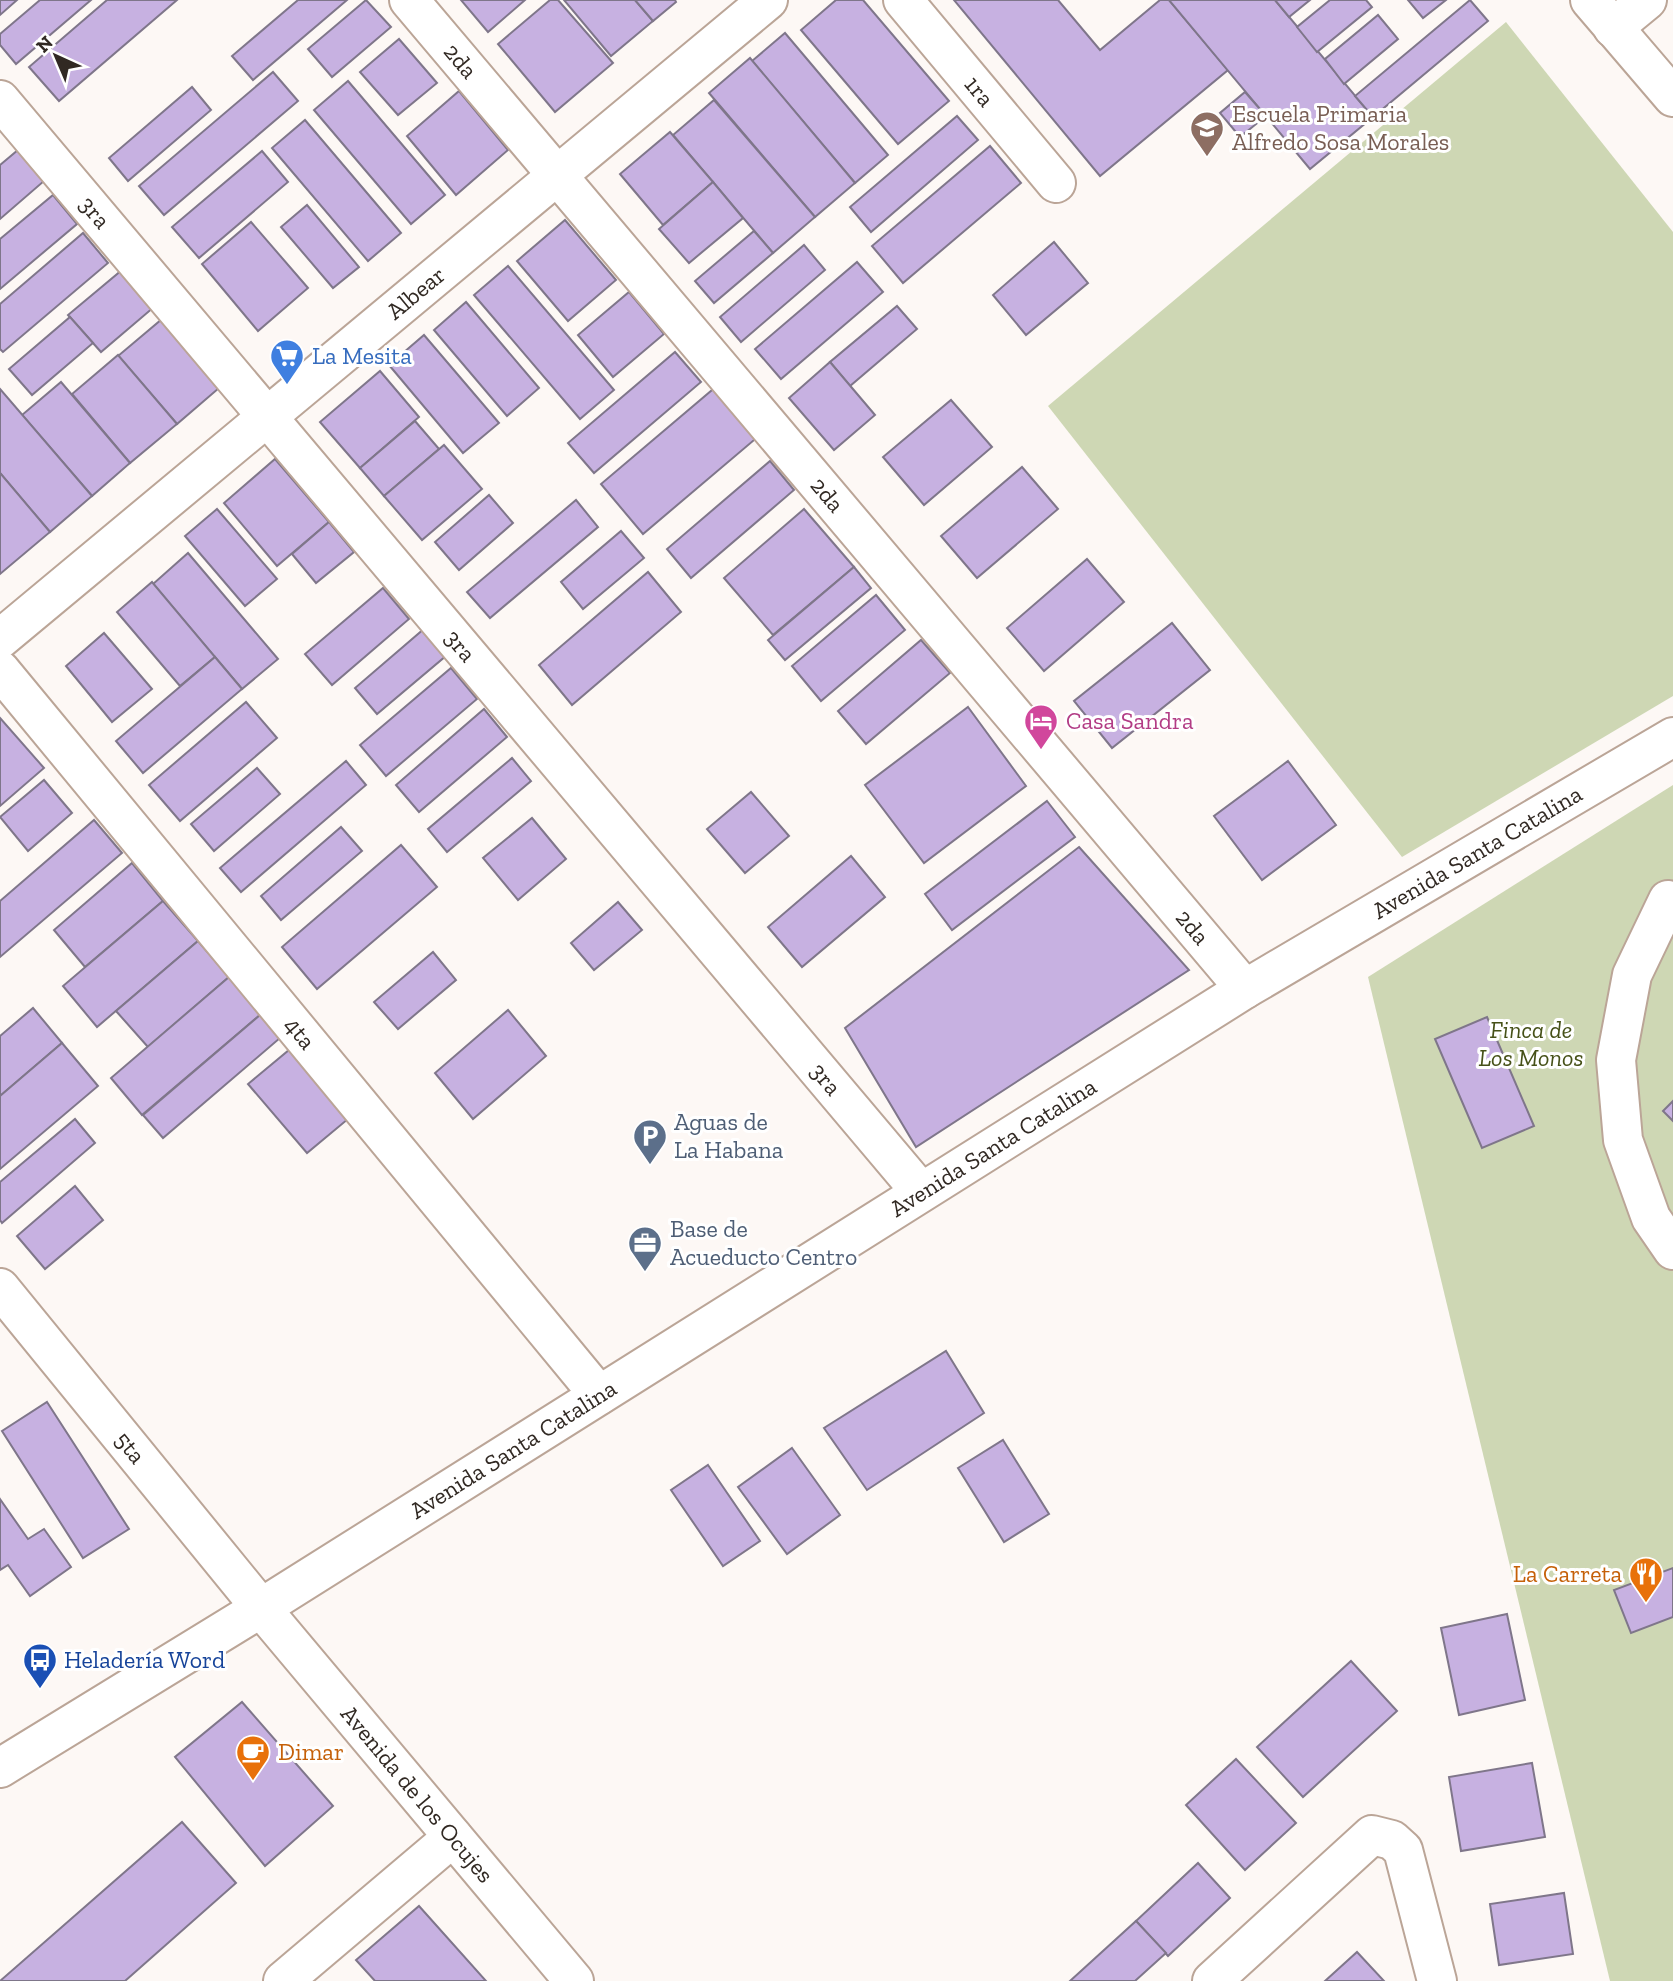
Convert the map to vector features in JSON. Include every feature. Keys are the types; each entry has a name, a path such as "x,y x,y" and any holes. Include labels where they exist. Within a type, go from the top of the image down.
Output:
{"street":[{"name":"2da","path":"409,0 1245,989"},
{"name":"Albear","path":"0,639 768,0"},
{"name":"1ra","path":"903,0 1056,183"},
{"path":"1647,0 1602,14 1673,97"},
{"name":"3ra","path":"0,100 921,1192"},
{"name":"4ta","path":"0,670 599,1395"},
{"name":"Avenida Santa Catalina","path":"0,1768 261,1608 1245,989 1673,737"},
{"path":"1668,900 1632,975 1616,1060 1623,1140 1651,1218 1673,1250"},
{"name":"5ta","path":"0,1288 261,1608"},
{"name":"Avenida de los Ocujes","path":"261,1608 574,1981"},
{"path":"1212,1981 1372,1835 1392,1840 1403,1850 1437,1981"},
{"path":"282,1981 453,1836"}],"green space":[{"path":"1506,22 1673,232 1673,696 1402,857 1048,406"},
{"name":"Finca de Los Monos","path":"1673,785 1673,1981 1610,1981 1368,977"}],"building":[{"path":"0,0 17,0 0,15"},
{"path":"40,0 91,0 16,64 0,45 0,34"},
{"path":"107,0 177,0 59,101 29,67"},
{"path":"298,0 347,0 253,80 232,56"},
{"path":"366,0 391,27 332,77 308,49"},
{"path":"461,0 525,0 488,32"},
{"path":"550,0 558,0 613,63 555,112 498,44"},
{"path":"564,0 635,0 653,21 611,56"},
{"path":"635,0 675,0 676,2 653,21"},
{"path":"836,0 863,0 949,101 898,144 801,30"},
{"path":"954,0 1058,0 1100,50 1160,0 1169,0 1228,70 1100,176"},
{"path":"1169,0 1275,0 1373,117 1310,169"},
{"path":"1275,0 1310,0 1289,17"},
{"path":"1330,0 1366,0 1372,7 1317,52 1297,27"},
{"path":"1408,0 1446,0 1423,18"},
{"path":"1470,0 1488,21 1373,117 1355,96"},
{"path":"1378,15 1398,39 1344,84 1325,59"},
{"path":"785,33 888,155 855,183 752,61"},
{"path":"399,39 437,83 398,115 360,72"},
{"path":"750,58 855,183 815,217 709,93"},
{"path":"273,72 298,101 164,215 139,186"},
{"path":"348,81 445,195 411,224 314,110"},
{"path":"192,87 211,110 128,181 109,158"},
{"path":"459,91 508,150 456,195 407,136"},
{"path":"1245,92 1266,116 1240,137 1220,113"},
{"path":"714,100 815,217 773,253 673,135"},
{"path":"957,116 978,140 871,232 850,207"},
{"path":"305,120 401,233 368,261 272,148"},
{"path":"670,132 713,182 663,225 620,174"},
{"path":"990,146 1021,183 903,283 872,246"},
{"path":"18,150 44,181 0,219 0,165"},
{"path":"262,151 288,182 199,258 172,227"},
{"path":"713,182 743,218 689,263 659,229"},
{"path":"53,195 77,224 0,289 0,239"},
{"path":"307,205 359,267 333,288 281,227"},
{"path":"565,220 616,280 568,321 517,261"},
{"path":"251,222 308,288 258,331 202,264"},
{"path":"754,231 773,253 714,303 695,281"},
{"path":"83,233 108,263 3,352 0,349 0,304"},
{"path":"1054,242 1088,283 1026,335 993,295"},
{"path":"804,245 825,270 741,342 720,317"},
{"path":"857,262 883,292 781,379 755,349"},
{"path":"508,266 614,390 580,419 474,295"},
{"path":"122,270 154,307 101,352 68,315"},
{"path":"629,292 664,334 613,377 578,335"},
{"path":"466,302 539,388 507,416 434,330"},
{"path":"897,306 917,329 850,386 830,362"},
{"path":"168,314 226,382 177,424 118,356"},
{"path":"70,317 93,343 32,395 9,369"},
{"path":"424,335 499,423 463,453 389,365"},
{"path":"675,352 701,382 594,473 568,443"},
{"path":"118,355 177,424 130,463 72,394"},
{"path":"830,362 875,415 834,450 789,398"},
{"path":"380,371 419,417 360,468 320,422"},
{"path":"61,382 130,463 92,496 22,415"},
{"path":"718,385 760,435 643,534 601,484"},
{"path":"0,389 92,496 50,532 0,473"},
{"path":"951,400 992,447 924,505 883,457"},
{"path":"415,421 439,449 384,496 360,468"},
{"path":"444,445 482,489 422,540 384,496"},
{"path":"275,459 329,522 277,566 224,503"},
{"path":"770,461 794,490 691,578 667,549"},
{"path":"1022,467 1058,509 977,578 941,536"},
{"path":"0,473 50,532 0,574"},
{"path":"489,495 513,523 459,570 435,542"},
{"path":"576,500 598,527 490,618 467,592"},
{"path":"217,509 277,579 245,606 185,536"},
{"path":"804,509 854,567 773,635 724,578"},
{"path":"329,522 354,552 316,583 292,554"},
{"path":"621,531 644,558 583,609 561,582"},
{"path":"188,553 278,659 242,689 153,584"},
{"path":"1087,559 1124,602 1044,671 1007,628"},
{"path":"854,567 871,588 785,660 768,640"},
{"path":"648,572 681,612 572,705 539,665"},
{"path":"152,582 215,657 180,686 117,612"},
{"path":"383,588 409,619 332,685 305,654"},
{"path":"876,595 905,630 821,701 792,666"},
{"path":"1172,623 1210,670 1112,748 1074,701"},
{"path":"425,628 447,655 377,714 355,688"},
{"path":"104,633 152,689 112,722 66,666"},
{"path":"921,640 950,673 866,744 838,711"},
{"path":"215,657 242,689 143,773 116,741"},
{"path":"451,668 477,699 386,776 360,745"},
{"path":"246,702 277,738 180,821 149,785"},
{"path":"968,707 1026,786 924,863 865,785"},
{"path":"484,709 507,737 419,812 396,785"},
{"path":"0,718 44,768 0,806"},
{"path":"512,758 531,781 447,852 428,829"},
{"path":"346,761 366,785 241,892 220,868"},
{"path":"1288,761 1336,825 1262,880 1214,816"},
{"path":"257,768 280,794 214,851 191,824"},
{"path":"44,780 72,813 28,851 0,817"},
{"path":"751,792 789,836 745,873 707,829"},
{"path":"1047,801 1075,837 952,930 925,894"},
{"path":"532,818 566,859 518,900 483,858"},
{"path":"94,820 122,853 0,957 0,901"},
{"path":"341,827 362,851 281,920 261,896"},
{"path":"401,845 437,887 317,989 282,947"},
{"path":"1079,847 1189,970 916,1147 845,1028"},
{"path":"851,856 885,897 802,967 768,927"},
{"path":"132,863 163,901 85,967 54,930"},
{"path":"163,901 198,941 97,1027 63,986"},
{"path":"618,902 642,930 594,970 571,943"},
{"path":"198,941 229,977 148,1047 116,1011"},
{"path":"433,952 456,980 398,1029 374,1002"},
{"path":"229,977 260,1015 142,1115 111,1078"},
{"path":"33,1008 62,1043 0,1096 0,1036"},
{"path":"508,1010 546,1056 473,1119 435,1073"},
{"path":"260,1015 280,1038 163,1138 143,1115"},
{"path":"1487,1017 1534,1126 1482,1148 1435,1039"},
{"path":"62,1043 98,1086 0,1169 0,1096"},
{"path":"289,1050 348,1119 307,1153 248,1084"},
{"path":"1673,1101 1673,1121 1663,1111"},
{"path":"75,1119 95,1143 2,1223 0,1182"},
{"path":"75,1186 103,1220 45,1269 17,1236"},
{"path":"946,1351 984,1413 867,1490 824,1428"},
{"path":"47,1402 129,1529 83,1558 2,1431"},
{"path":"1003,1440 1049,1514 1004,1542 958,1468"},
{"path":"792,1448 840,1515 787,1554 738,1487"},
{"path":"708,1465 760,1541 723,1566 671,1490"},
{"path":"0,1499 28,1539 44,1529 71,1567 30,1596 8,1565 0,1570"},
{"name":"La Carreta","path":"1673,1568 1673,1617 1631,1633 1614,1590"},
{"path":"1507,1614 1525,1700 1459,1715 1441,1628"},
{"path":"1351,1661 1397,1711 1303,1797 1257,1747"},
{"name":"Dimar","path":"242,1702 333,1806 265,1866 175,1757"},
{"path":"1236,1759 1296,1823 1245,1870 1186,1805"},
{"path":"1532,1763 1545,1837 1461,1851 1449,1777"},
{"path":"182,1822 236,1883 125,1981 0,1981"},
{"path":"1198,1863 1230,1898 1168,1956 1136,1921"},
{"path":"1564,1893 1573,1954 1499,1965 1490,1904"},
{"path":"419,1906 486,1981 375,1981 356,1960"},
{"path":"1136,1921 1166,1953 1135,1981 1070,1981"},
{"path":"1357,1952 1384,1981 1325,1981"}],"place":[{"name":"Escuela Primaria Alfredo Sosa Morales","path":"1207,158"},
{"name":"La Mesita","path":"287,386"},
{"name":"Casa Sandra","path":"1041,751"},
{"name":"Aguas de La Habana","path":"650,1166"},
{"name":"Base de Acueducto Centro","path":"645,1273"},
{"name":"La Carreta","path":"1646,1604"},
{"name":"Heladería Word","path":"40,1690"},
{"name":"Dimar","path":"253,1782"}]}
